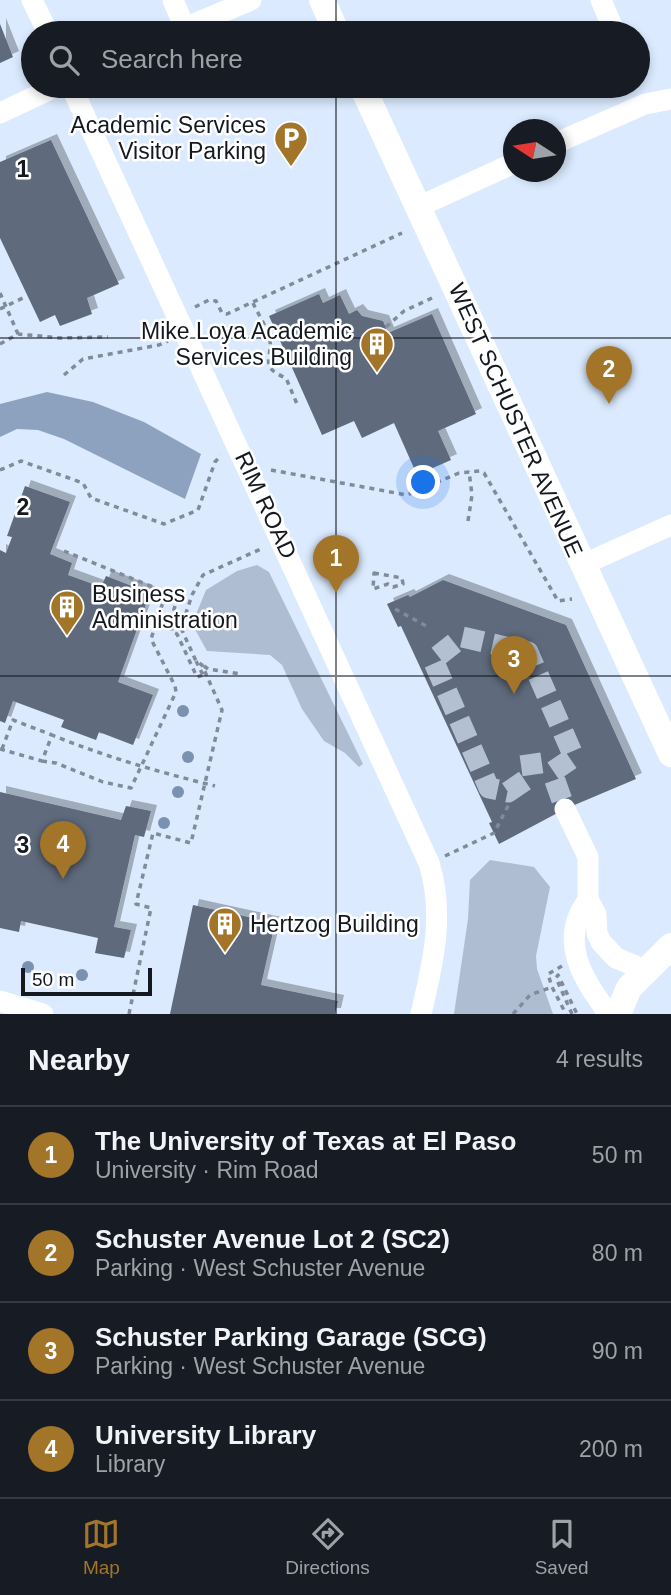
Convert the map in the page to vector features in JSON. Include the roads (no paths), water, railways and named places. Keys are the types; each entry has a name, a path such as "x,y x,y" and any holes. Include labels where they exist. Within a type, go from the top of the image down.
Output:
{"main road":[{"path":"322,0 332,21"},
{"name":"WEST SCHUSTER AVENUE","path":"368,98 671,754"},
{"path":"618,1014 629,988 659,971 671,946"}],"street":[{"path":"32,0 42,21"},
{"path":"173,0 177,21"},
{"path":"196,21 224,5 251,0"},
{"path":"601,0 610,21"},
{"path":"650,96 671,99"},
{"path":"0,113 32,98"},
{"name":"RIM ROAD","path":"77,98 266,504 429,863 436,891 437,928 421,1014"},
{"path":"566,137 636,98"},
{"path":"418,207 503,168"},
{"path":"582,565 671,525"},
{"path":"565,809 587,857 588,900 596,914 597,933 601,942 617,958 659,971"},
{"path":"588,900 580,911 575,926 574,949 580,970 609,1014"},
{"path":"0,1001 43,1014"}],"tunnel":[{"path":"530,754 533,775 508,792 489,788 433,660 462,637 528,652 574,757 552,772 565,809"}],"place":[{"name":"Academic Services Visitor Parking","path":"291,168"},
{"name":"Mike Loya Academic Services Building","path":"377,374"},
{"name":"Schuster Avenue Lot 2 (SC2)","path":"609,404"},
{"name":"The University of Texas at El Paso","path":"336,593"},
{"name":"Business Administration","path":"67,637"},
{"name":"Schuster Parking Garage (SCG)","path":"514,694"},
{"name":"University Library","path":"63,879"},
{"name":"Hertzog Building","path":"225,954"}]}
